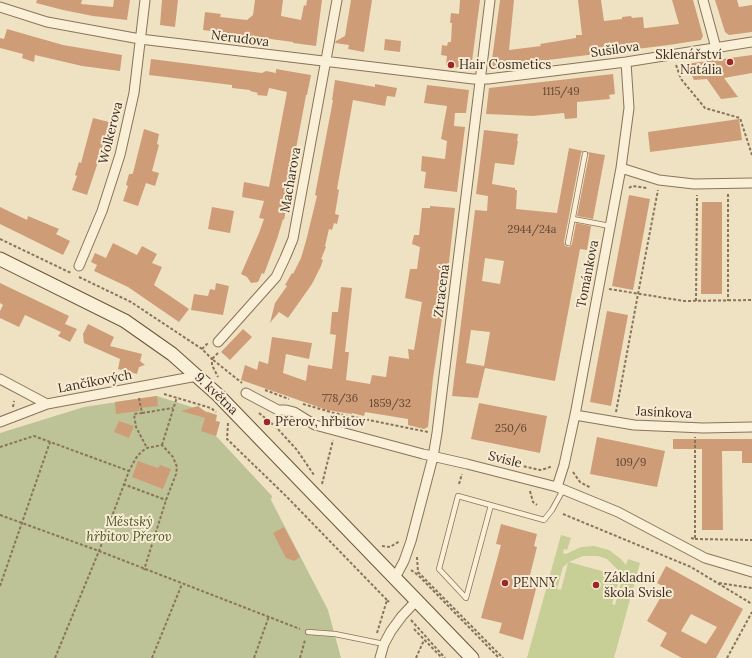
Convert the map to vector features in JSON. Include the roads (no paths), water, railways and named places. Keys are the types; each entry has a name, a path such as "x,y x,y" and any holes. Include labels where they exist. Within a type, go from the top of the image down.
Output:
{"main road":[{"name":"9. května","path":"0,259 125,321 172,354 218,395 472,658"}],"street":[{"name":"Wolkerova","path":"78,266 102,211 120,155 134,93 145,0"},
{"name":"Macharova","path":"217,343 276,276 286,258 293,239 337,0"},
{"name":"Ztracená","path":"394,578 402,564 411,541 433,457 490,0"},
{"path":"703,0 716,48"},
{"name":"Nerudova","path":"0,7 47,22 140,40 480,79"},
{"name":"Sušilova","path":"480,79 626,62 752,42"},
{"name":"Tománkova","path":"560,488 622,168 628,108 626,62"},
{"path":"622,168 659,180 694,184 752,183"},
{"name":"Lančíkových","path":"0,422 48,404 197,376"},
{"path":"0,379 48,404"},
{"name":"Svisle","path":"246,393 278,410 294,412 315,425 433,457 560,488 618,512 705,558 752,572"},
{"name":"Jasínkova","path":"575,415 634,425 704,428 752,427"},
{"path":"380,658 384,644 395,625 416,601"}],"lane":[{"path":"568,244 585,154"},
{"path":"573,219 610,226"},
{"path":"491,505 466,598 439,568 458,496 491,505 544,520 552,510 560,488"},
{"path":"308,632 335,634 384,644"}],"place":[{"name":"Sklenářství Natália","path":"730,62"},
{"name":"Hair Cosmetics","path":"451,65"},
{"name":"Přerov, hřbitov","path":"267,422"},
{"name":"PENNY","path":"505,583"},
{"name":"Základní škola Svisle","path":"596,585"}],"park label":[{"name":"Městský hřbitov Přerov","path":"129,530"}]}
